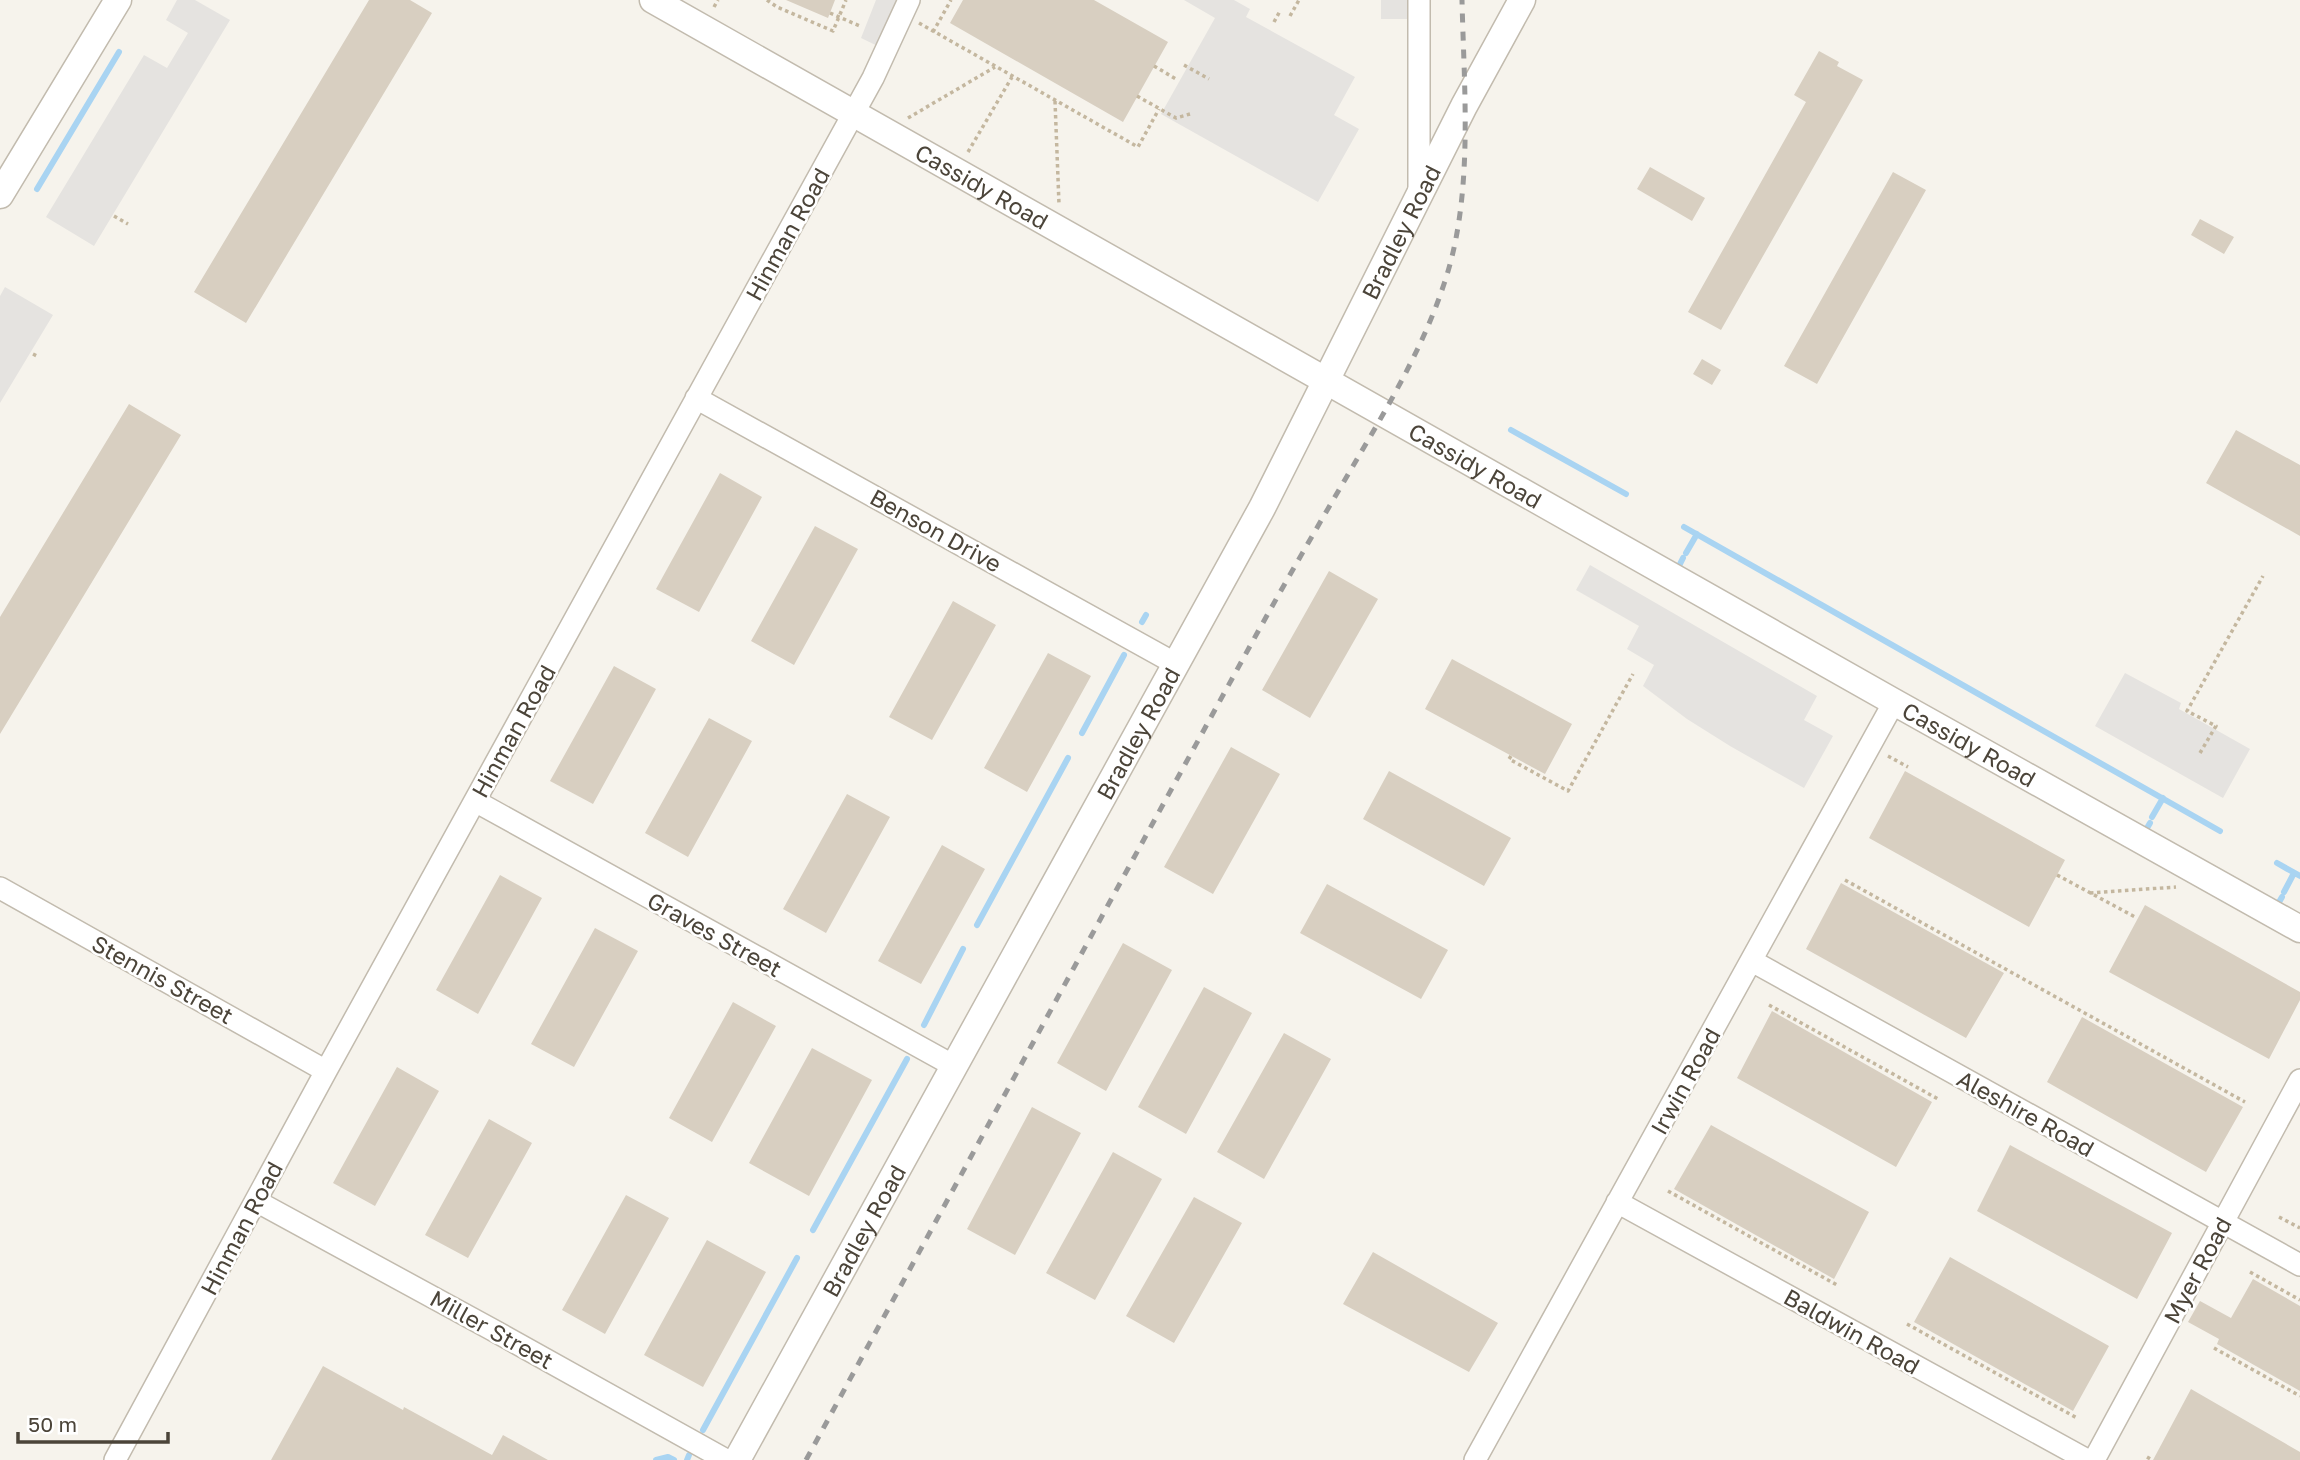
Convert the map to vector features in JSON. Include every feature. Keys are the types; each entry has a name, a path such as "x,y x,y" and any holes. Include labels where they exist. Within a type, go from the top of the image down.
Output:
{"street":[{"path":"0,195 118,0"},
{"name":"Cassidy Road","path":"653,0 2300,929"},
{"path":"1419,0 1419,197"},
{"name":"Bradley Road","path":"737,1460 1262,508 1464,106 1522,0"},
{"name":"Hinman Road","path":"115,1460 873,78 905,7"},
{"name":"Benson Drive","path":"696,398 1176,664"},
{"name":"Irwin Road","path":"1475,1460 1894,702"},
{"name":"Graves Street","path":"475,801 954,1066"},
{"name":"Stennis Street","path":"0,888 326,1071"},
{"name":"Aleshire Road","path":"1752,961 2300,1265"},
{"name":"Myer Road","path":"2094,1460 2300,1080"},
{"name":"Miller Street","path":"256,1201 726,1460"},
{"name":"Baldwin Road","path":"1617,1202 2087,1460"}],"path":[{"path":"767,0 833,31 846,0"},
{"path":"933,32 951,0"},
{"path":"1290,16 1299,0"},
{"path":"905,7 933,32 1138,147 1160,109"},
{"path":"1274,23 1280,10"},
{"path":"830,13 862,27"},
{"path":"1184,65 1209,79"},
{"path":"1154,66 1176,79"},
{"path":"886,132 996,67"},
{"path":"956,172 1013,76"},
{"path":"1137,96 1176,118 1190,114"},
{"path":"1055,101 1060,231"},
{"path":"114,216 128,224"},
{"path":"33,354 39,357"},
{"path":"2200,753 2216,726 2188,711 2263,576"},
{"path":"1511,756 1509,759 1569,791 1633,674"},
{"path":"1886,755 1908,767"},
{"path":"2057,874 2137,918"},
{"path":"1845,880 2245,1102"},
{"path":"2090,892 2163,889 2212,880"},
{"path":"1769,1005 1938,1099"},
{"path":"1668,1191 1837,1285"},
{"path":"2279,1217 2300,1228"},
{"path":"2250,1272 2300,1300"},
{"path":"1908,1324 2077,1418"},
{"path":"2214,1348 2300,1396"}],"shaded area":[{"path":"177,0 195,0 230,20 94,246 46,217 144,55 167,68 188,33 166,20"},
{"path":"876,0 909,0 886,50 861,38"},
{"path":"1184,0 1234,0 1250,9 1246,17 1355,77 1334,115 1359,129 1318,202 1161,114 1215,18"},
{"path":"1381,0 1418,0 1419,19 1381,19"},
{"path":"5,287 53,315 0,403 0,296"},
{"path":"1590,565 1817,696 1804,720 1833,736 1804,788 1687,719 1643,686 1654,665 1627,649 1639,626 1576,590"},
{"path":"2125,673 2181,703 2179,709 2250,749 2223,798 2095,726"}],"building":[{"path":"369,0 410,0 432,13 246,323 194,292"},
{"path":"786,0 835,0 828,18"},
{"path":"963,0 1094,0 1168,42 1123,122 950,23"},
{"path":"1819,51 1839,62 1837,66 1863,80 1721,330 1688,312 1806,102 1794,95"},
{"path":"1650,167 1705,198 1692,221 1637,189"},
{"path":"1893,172 1926,190 1817,384 1784,366"},
{"path":"2200,219 2234,237 2224,254 2191,235"},
{"path":"1702,359 1721,370 1712,385 1693,374"},
{"path":"129,404 181,435 0,734 0,617"},
{"path":"2236,430 2300,465 2300,536 2206,483"},
{"path":"720,473 762,497 699,612 656,589"},
{"path":"815,526 858,549 794,665 751,641"},
{"path":"1329,571 1378,599 1310,718 1262,690"},
{"path":"953,601 996,625 932,740 889,717"},
{"path":"1048,653 1091,676 1027,792 984,768"},
{"path":"1452,659 1572,724 1545,774 1425,709"},
{"path":"614,666 656,689 593,804 550,781"},
{"path":"709,718 752,741 688,857 645,833"},
{"path":"1231,747 1280,774 1213,894 1164,867"},
{"path":"1389,771 1511,838 1484,886 1363,819"},
{"path":"1905,771 2065,860 2029,927 1869,838"},
{"path":"847,794 890,817 826,933 783,909"},
{"path":"942,845 985,869 921,984 878,961"},
{"path":"500,875 542,898 478,1014 436,990"},
{"path":"1841,883 2004,973 1966,1038 1806,949"},
{"path":"1327,884 1448,950 1421,999 1300,933"},
{"path":"2145,905 2300,992 2300,1000 2269,1059 2109,972"},
{"path":"595,928 638,951 574,1067 531,1044"},
{"path":"1123,943 1172,970 1106,1091 1057,1063"},
{"path":"1204,987 1252,1013 1186,1134 1138,1107"},
{"path":"733,1002 776,1026 712,1142 669,1118"},
{"path":"1772,1011 1932,1102 1896,1167 1737,1078"},
{"path":"2082,1017 2243,1107 2206,1172 2047,1082"},
{"path":"1284,1033 1331,1059 1264,1179 1217,1152"},
{"path":"812,1048 872,1080 809,1196 749,1163"},
{"path":"397,1067 439,1091 375,1206 333,1183"},
{"path":"1032,1107 1081,1133 1015,1255 967,1229"},
{"path":"489,1119 532,1143 468,1258 425,1235"},
{"path":"1711,1125 1869,1212 1834,1279 1674,1189"},
{"path":"2010,1145 2172,1233 2137,1299 1977,1211"},
{"path":"1113,1152 1162,1179 1095,1300 1046,1273"},
{"path":"626,1195 669,1218 605,1334 562,1310"},
{"path":"1194,1197 1242,1223 1174,1343 1126,1316"},
{"path":"707,1240 766,1272 703,1387 644,1355"},
{"path":"1373,1252 1498,1323 1469,1372 1343,1304"},
{"path":"1950,1257 2109,1346 2073,1411 1914,1322"},
{"path":"2253,1279 2300,1306 2300,1391 2217,1344 2219,1339 2188,1322 2200,1301 2231,1318"},
{"path":"323,1366 492,1455 503,1435 548,1460 271,1460"},
{"path":"2191,1389 2300,1452 2300,1460 2153,1460"}],"waterway":[{"path":"37,189 119,52"},
{"path":"1511,430 1626,494"},
{"path":"1684,527 2220,831"},
{"path":"1686,553 1697,534"},
{"path":"1676,572 1683,558"},
{"path":"1142,622 1146,615"},
{"path":"1082,733 1124,655"},
{"path":"977,925 1068,758"},
{"path":"2152,817 2163,798"},
{"path":"2143,835 2150,823"},
{"path":"2277,863 2300,876"},
{"path":"2284,892 2294,873"},
{"path":"2275,909 2282,897"},
{"path":"924,1025 963,949"},
{"path":"813,1230 907,1059"},
{"path":"703,1430 797,1258"},
{"path":"687,1460 689,1455"},
{"path":"656,1460 668,1457 674,1460"}],"railway":[{"path":"806,1460 1257,633 1391,400 1426,331 1444,284 1460,215 1465,143 1462,0"}]}
